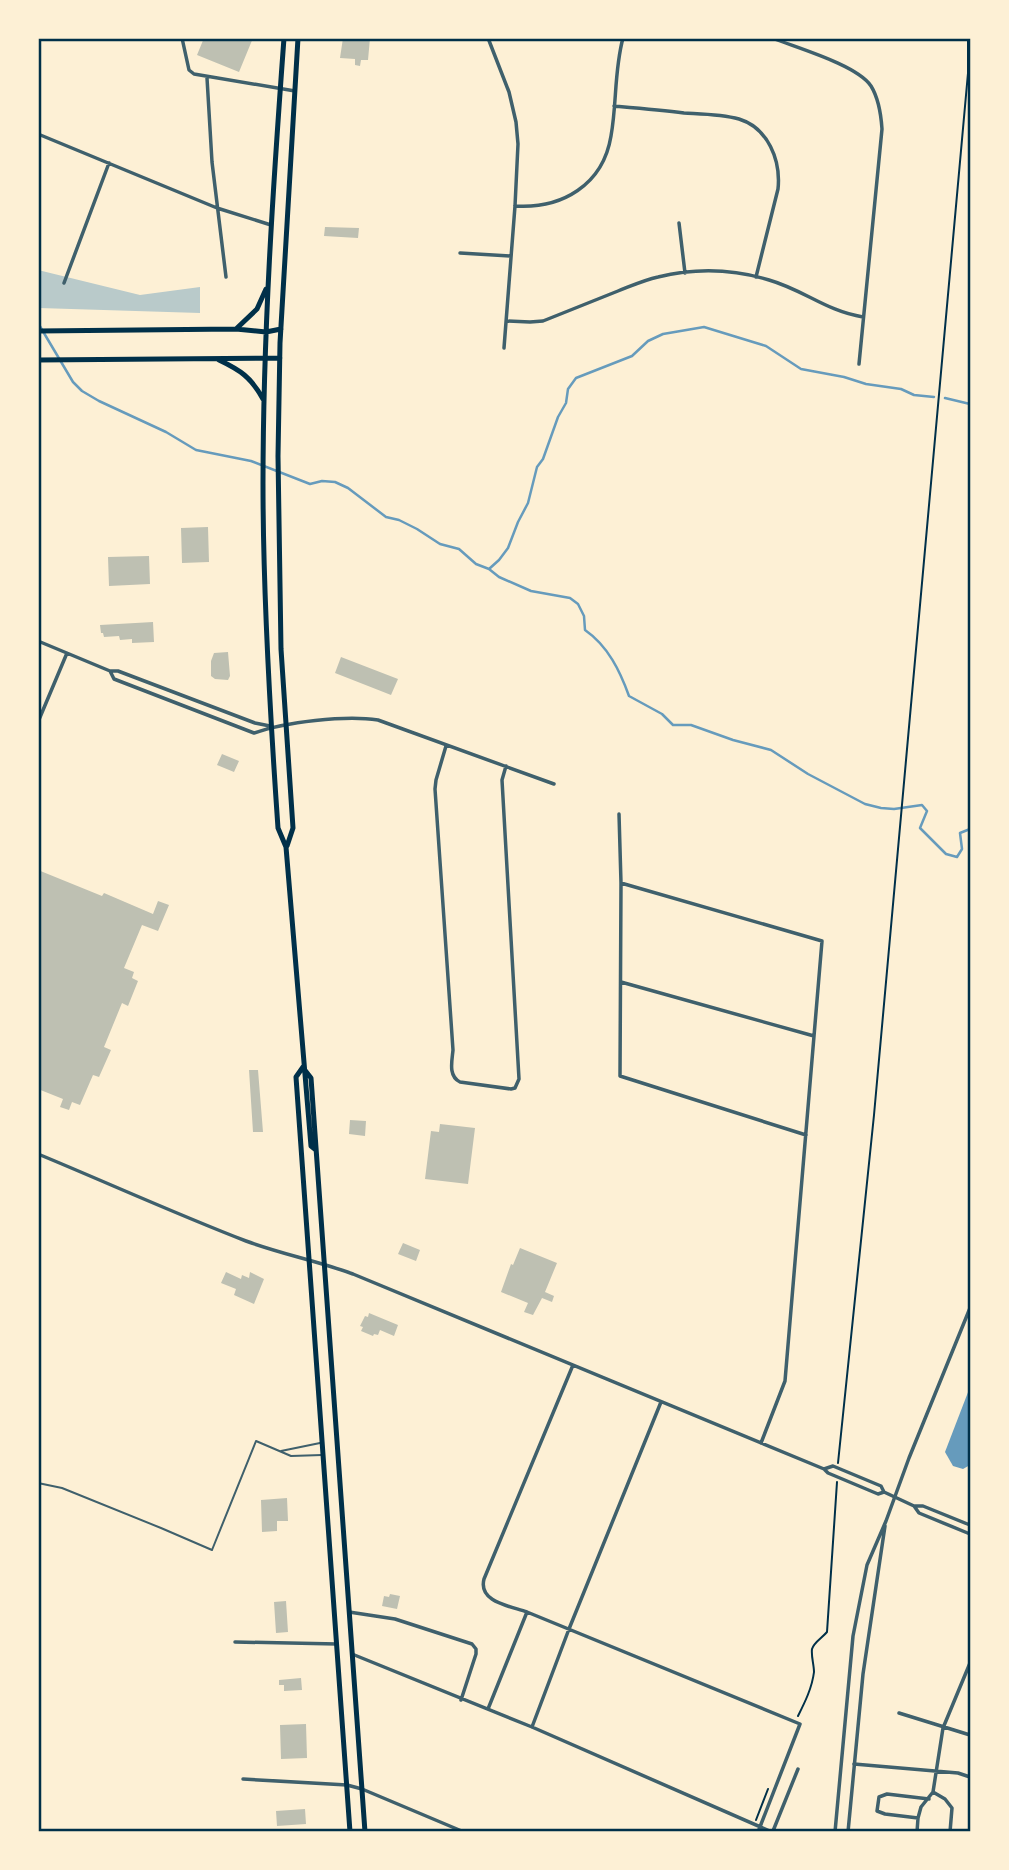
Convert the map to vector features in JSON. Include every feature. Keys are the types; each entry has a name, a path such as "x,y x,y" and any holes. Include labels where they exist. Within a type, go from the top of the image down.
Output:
{"main road":[{"path":"284,38 265,358 265,604 275,726 278,828 286,847 303,1067 311,1146 316,1150 365,1832"},
{"path":"286,847 292,828 279,590 278,456 281,329 298,38"},
{"path":"236,329 257,309 269,283"},
{"path":"38,331 236,329 267,332 281,329"},
{"path":"40,360 280,358"},
{"path":"216,359 243,372 264,401"},
{"path":"303,1067 296,1077 350,1832"}],"street":[{"path":"182,38 189,70 194,74 295,91"},
{"path":"488,38 509,92 518,144 504,348"},
{"path":"515,206 538,206 563,200 593,177 610,144 616,69 623,38"},
{"path":"772,38 855,71 873,89 878,103 882,129 859,364"},
{"path":"207,78 217,208 226,277"},
{"path":"614,106 736,118 755,127 766,138 775,154 779,178 756,277"},
{"path":"38,134 217,208 272,226"},
{"path":"64,283 109,163"},
{"path":"679,223 685,273"},
{"path":"460,253 510,256"},
{"path":"506,321 543,321 657,277 721,271 756,277 788,287 833,310 863,317"},
{"path":"38,640 110,671 118,671 255,723 275,726"},
{"path":"38,722 67,653"},
{"path":"110,671 114,679 254,733 275,726 348,718 369,719 399,727 554,784"},
{"path":"446,746 435,789 453,1050 452,1075 460,1082 511,1089 515,1088 519,1079 502,780 506,766"},
{"path":"618,814 621,883 620,1076 806,1135"},
{"path":"621,883 822,942 785,1381 761,1443"},
{"path":"621,982 814,1036"},
{"path":"38,1154 248,1241 353,1274 824,1469 878,1494 884,1492"},
{"path":"835,1832 846,1695 856,1616 867,1565 971,1308"},
{"path":"573,1365 482,1584 484,1594 800,1724 758,1832"},
{"path":"532,1727 662,1402"},
{"path":"824,1469 832,1466 838,1468 881,1486 884,1492 914,1506 923,1506 971,1525"},
{"path":"914,1506 919,1513 971,1534"},
{"path":"848,1832 863,1674 886,1521"},
{"path":"348,1612 395,1619 472,1644 476,1654 461,1700"},
{"path":"488,1709 527,1612"},
{"path":"235,1642 337,1644"},
{"path":"352,1654 532,1727 772,1832 798,1769"},
{"path":"917,1832 921,1807 933,1792 943,1728 971,1663"},
{"path":"899,1713 971,1735"},
{"path":"854,1764 958,1773 971,1777"},
{"path":"243,1779 347,1785 464,1832"},
{"path":"933,1792 945,1799 952,1808 950,1832"},
{"path":"918,1818 877,1811 879,1797 887,1794 929,1799"}],"lane":[{"path":"38,1483 62,1488 212,1550 256,1441 291,1456 323,1455"},
{"path":"280,1451 322,1443"}],"path":[{"path":"838,1468 903,800 968,73 968,38"},
{"path":"814,1674 814,1645 827,1632 837,1477"}],"shaded area":[{"path":"38,270 140,295 200,287 200,313 39,308"}],"water":[{"path":"970,1387 970,1465 963,1469 953,1466 945,1452"}],"building":[{"path":"204,38 253,38 239,72 197,55"},
{"path":"343,38 370,38 368,60 361,60 360,66 355,65 355,59 340,58"},
{"path":"325,227 359,228 358,238 324,236"},
{"path":"208,527 209,562 182,563 181,528"},
{"path":"149,556 150,584 109,586 108,557"},
{"path":"153,622 154,642 132,643 132,639 104,637 101,633 100,625"},
{"path":"228,652 230,676 228,680 215,679 211,676 214,653"},
{"path":"341,657 398,679 391,695 335,673"},
{"path":"222,754 239,761 234,772 217,765"},
{"path":"38,870 102,896 104,893 153,914 158,901 169,905 158,931 142,925 124,968 134,972 132,978 138,981 128,1006 122,1003 104,1047 111,1050 99,1077 93,1075 80,1105 72,1102 69,1110 60,1107 63,1099 38,1089 38,892 41,886 38,885"},
{"path":"249,1070 258,1070 263,1132 253,1132"},
{"path":"350,1120 366,1121 365,1136 349,1134"},
{"path":"440,1124 475,1128 468,1184 425,1179 431,1131 439,1132"},
{"path":"403,1243 420,1250 416,1261 398,1254"},
{"path":"520,1248 557,1263 545,1292 554,1296 552,1302 542,1298 533,1315 524,1312 528,1303 501,1292"},
{"path":"226,1272 241,1279 242,1275 249,1278 250,1272 264,1279 254,1304 234,1295 236,1289 221,1283"},
{"path":"369,1313 398,1325 394,1336 380,1330 378,1335 373,1336 361,1331 363,1327 360,1326"},
{"path":"287,1498 288,1521 277,1521 277,1531 262,1532 261,1500"},
{"path":"390,1594 400,1596 397,1609 382,1606 384,1596 389,1597"},
{"path":"286,1601 288,1632 276,1633 274,1602"},
{"path":"301,1678 302,1690 284,1691 284,1685 279,1685 279,1680"},
{"path":"306,1724 307,1758 281,1759 280,1725"},
{"path":"305,1809 306,1824 277,1826 276,1811"}],"waterway":[{"path":"38,323 73,382 99,401 166,432 196,450 251,461 310,484 335,482 348,488 386,517 399,520 440,544 459,549 476,564 499,577 531,591 570,598 578,604 584,616 585,630 612,660 629,696 662,714 673,725 691,725 771,750 808,774 865,804 894,809 922,805 927,811 920,828 946,854 957,857 962,849 960,833 970,829"},
{"path":"489,569 508,548 528,503 537,467 543,459 566,403 568,389 576,378 632,356 648,341 663,334 704,327 766,346 801,369 901,389 914,395 934,397"},
{"path":"945,398 970,404"}]}
